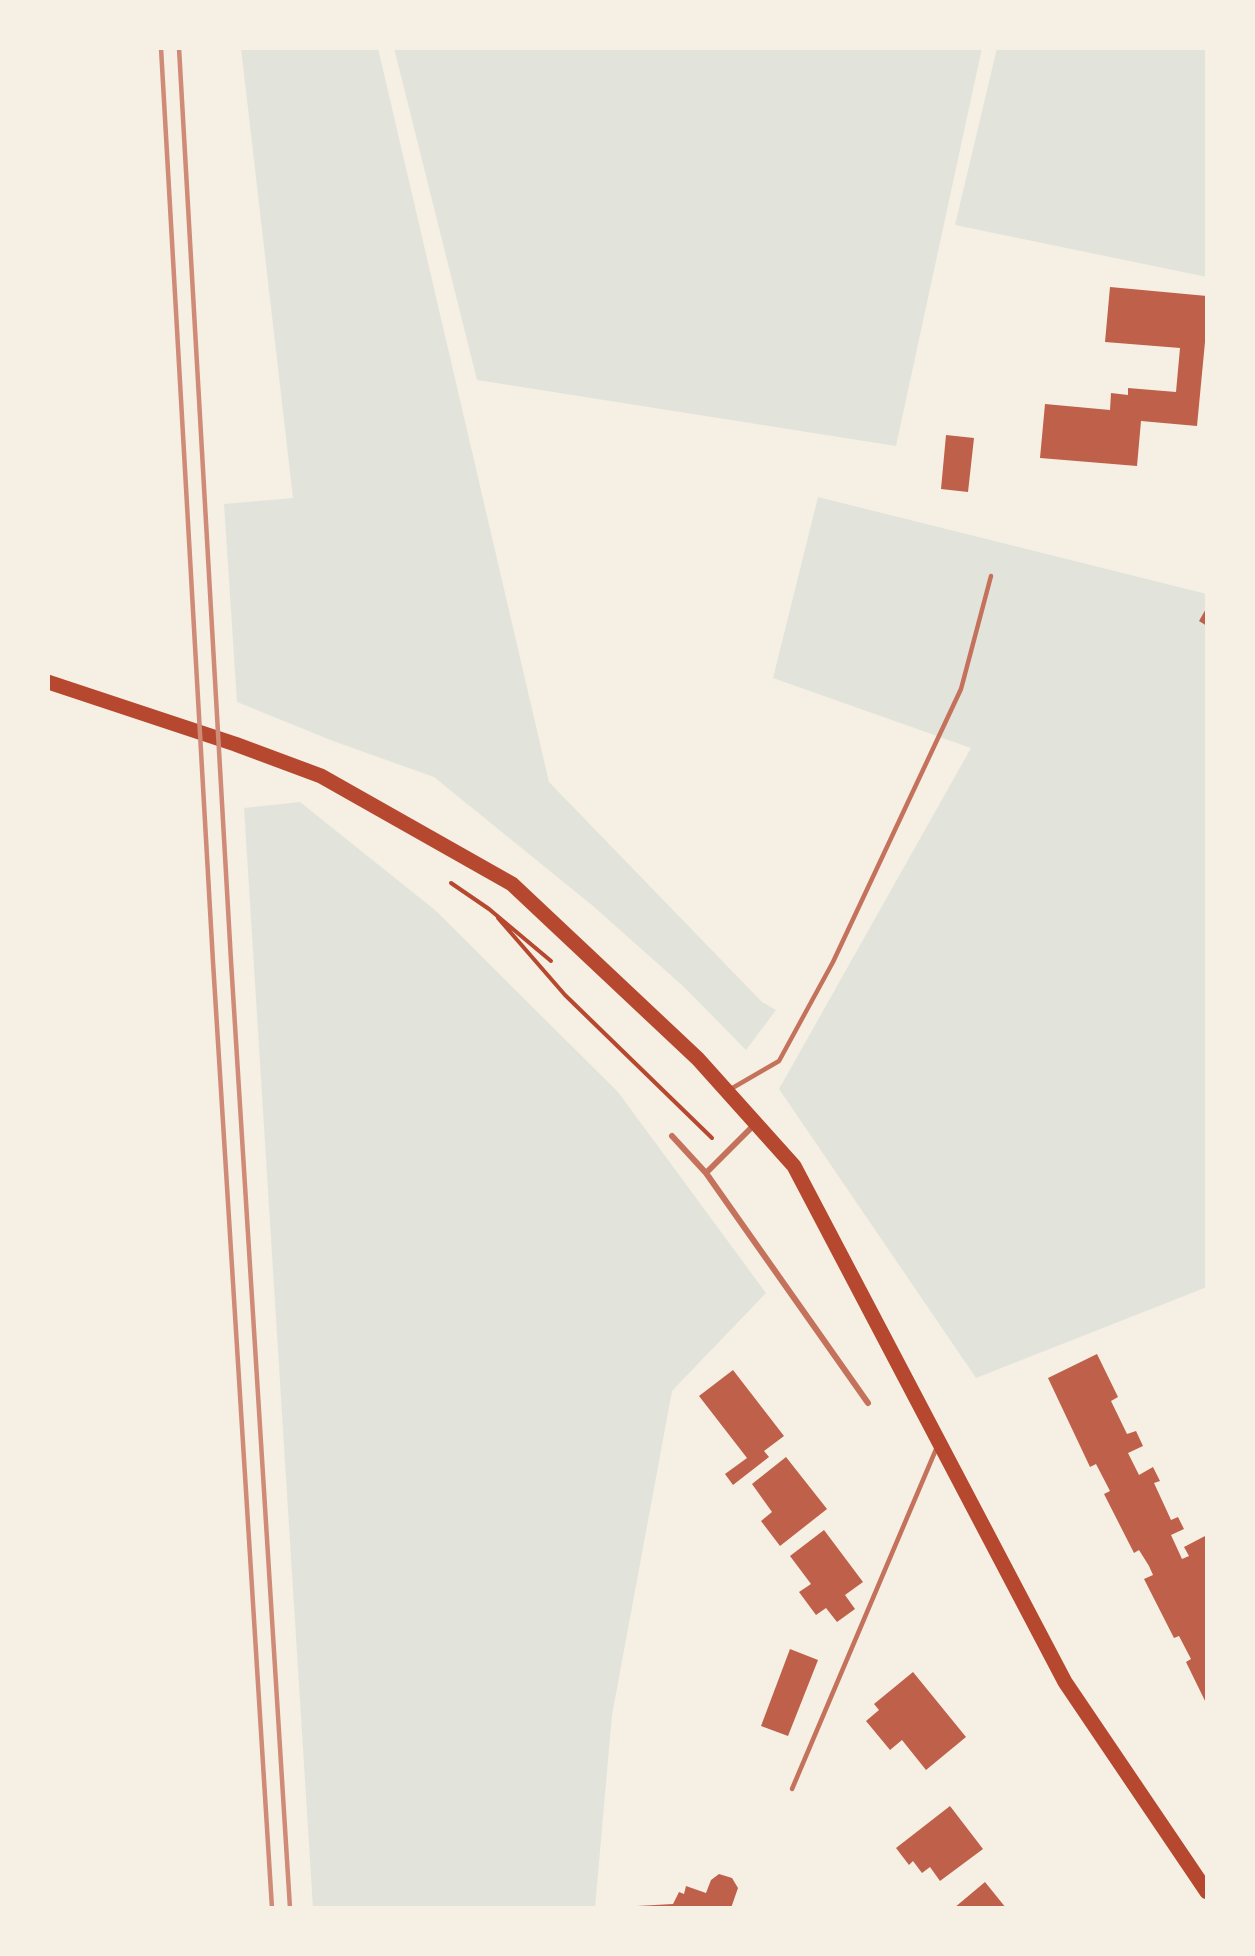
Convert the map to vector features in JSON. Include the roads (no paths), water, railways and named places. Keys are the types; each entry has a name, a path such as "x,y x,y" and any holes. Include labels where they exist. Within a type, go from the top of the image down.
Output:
{"main road":[{"path":"48,682 235,744 321,776 512,884 698,1059 794,1166 1065,1682 1207,1892"}],"street":[{"path":"706,1173 756,1123"},
{"path":"672,1136 706,1173 868,1403"}],"lane":[{"path":"727,1091 779,1061 833,962 960,689 991,576"},
{"path":"792,1789 939,1442"}],"railway":[{"path":"161,48 213,962 272,1908"},
{"path":"179,48 231,961 290,1908"}]}
